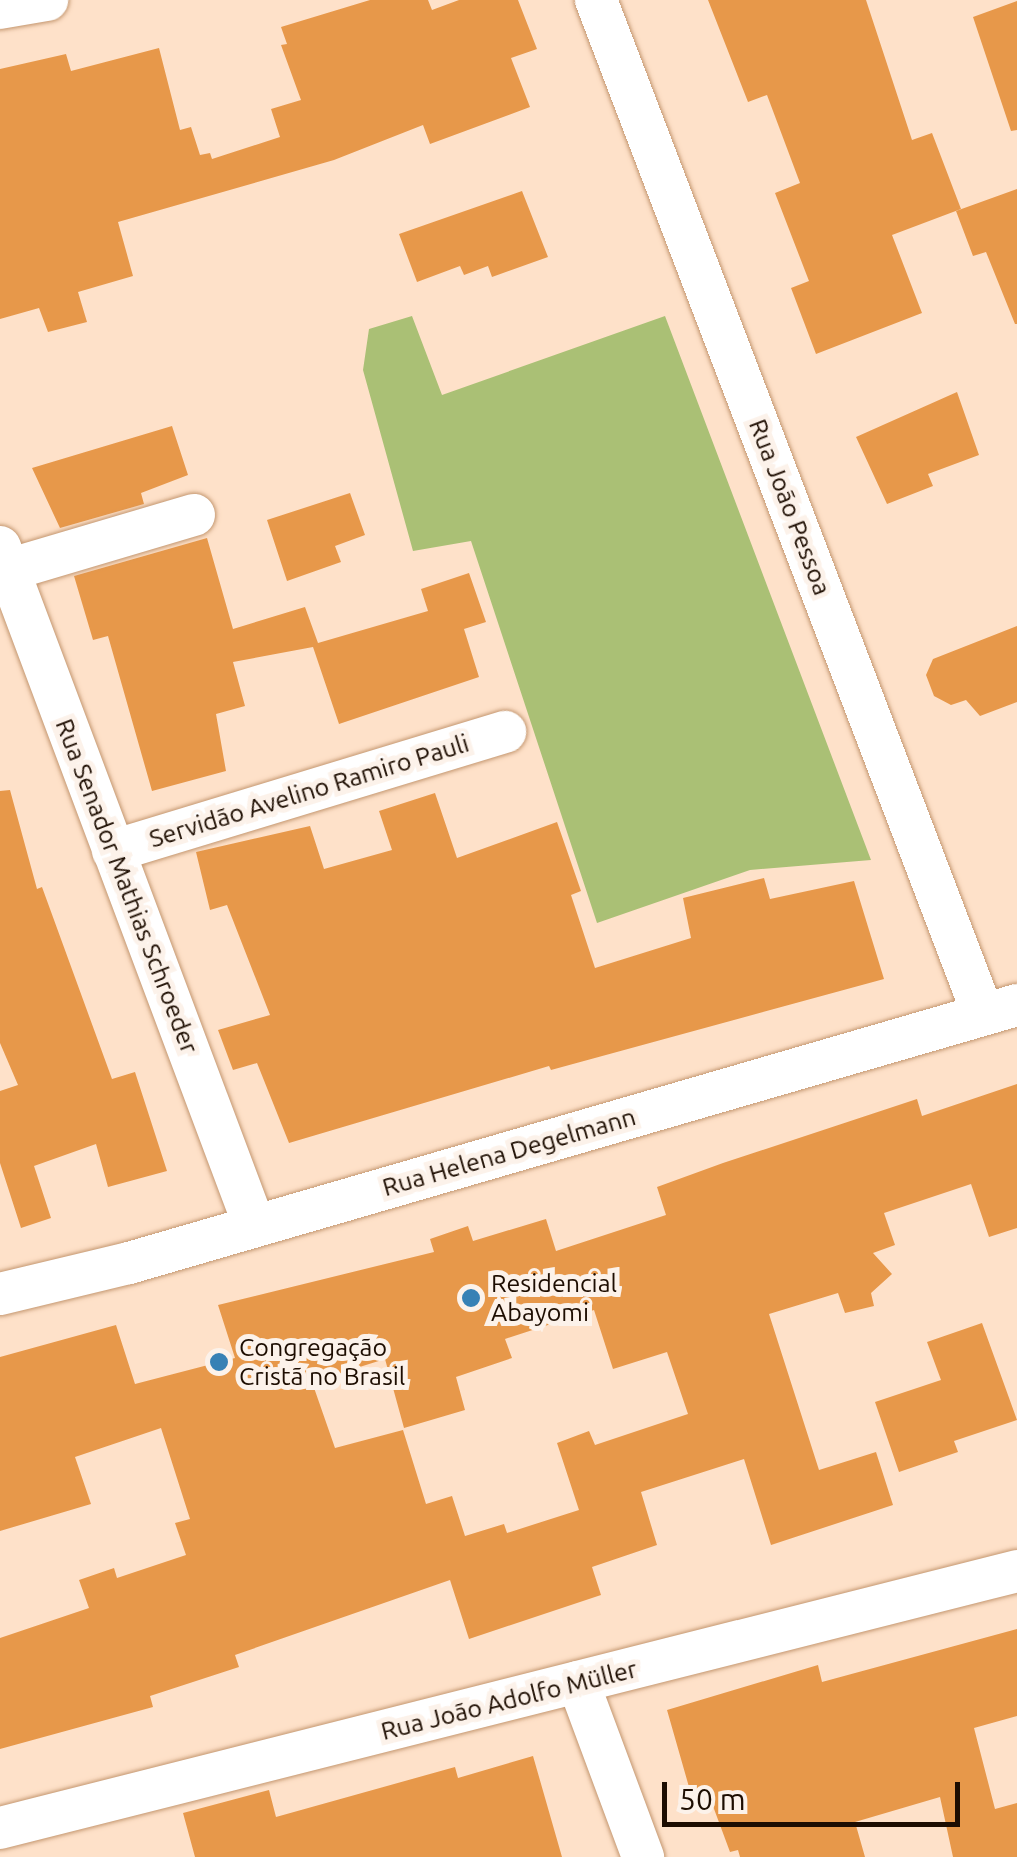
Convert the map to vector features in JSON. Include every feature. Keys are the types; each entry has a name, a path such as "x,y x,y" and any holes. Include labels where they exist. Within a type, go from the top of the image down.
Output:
{"street":[{"path":"0,8 46,0"},
{"name":"Rua João Pessoa","path":"596,0 1000,1010"},
{"path":"4,558 194,515"},
{"name":"Rua Senador Mathias Schroeder","path":"4,558 254,1225"},
{"name":"Servidão Avelino Ramiro Pauli","path":"114,851 505,732"},
{"name":"Rua Helena Degelmann","path":"0,1294 254,1225 1000,1010"},
{"name":"Rua João Adolfo Müller","path":"0,1828 1017,1571"},
{"path":"578,1682 643,1857"}],"green space":[{"path":"412,316 442,395 665,316 871,860 750,870 597,923 471,541 413,551 363,370 369,329"}],"building":[{"path":"370,0 428,0 432,10 459,0 518,0 537,49 511,58 530,107 430,144 423,125 334,160 118,222 133,276 78,292 87,322 48,332 39,308 0,319 0,69 66,54 71,71 159,48 180,130 191,127 200,155 210,153 212,159 280,137 271,109 301,100 281,45 287,44 281,27"},
{"path":"708,0 866,0 912,140 932,133 961,209 892,235 922,313 816,354 791,288 809,281 775,193 800,183 767,95 748,102"},
{"path":"1017,1 1017,130 1011,131 973,17"},
{"path":"1017,189 1015,324 986,252 973,256 956,211"},
{"path":"522,191 548,257 492,277 488,266 464,275 460,266 417,282 399,234"},
{"path":"957,392 979,455 928,474 933,486 887,504 856,437"},
{"path":"172,426 188,475 141,493 144,504 60,528 32,468"},
{"path":"350,493 365,535 335,546 341,562 287,581 267,520"},
{"path":"207,538 233,629 305,607 318,643 428,611 421,589 469,573 486,622 464,629 479,677 339,724 313,647 233,662 245,706 216,714 226,771 152,791 108,636 93,640 74,576"},
{"path":"1017,626 1017,702 980,716 966,700 951,705 934,696 926,675 933,659"},
{"path":"10,790 37,889 42,887 112,1079 135,1072 167,1171 108,1187 96,1144 34,1166 51,1218 21,1228 0,1163 0,1091 18,1085 0,1043 0,791"},
{"path":"435,793 457,858 557,822 581,891 571,895 595,968 691,938 683,898 764,878 770,899 854,881 884,979 551,1070 549,1066 289,1143 257,1063 233,1070 218,1030 270,1015 227,905 210,910 196,852 310,826 324,869 392,850 379,811"},
{"path":"1017,1084 1017,1228 989,1237 971,1184 884,1213 895,1245 873,1253 892,1274 871,1293 874,1306 845,1313 838,1293 769,1314 819,1470 876,1452 893,1505 771,1545 744,1459 641,1492 657,1545 592,1567 601,1595 469,1639 450,1580 235,1655 239,1667 150,1696 153,1707 0,1749 0,1638 89,1608 79,1580 114,1568 117,1578 186,1555 175,1523 190,1519 161,1428 75,1457 91,1504 0,1531 0,1357 116,1325 135,1384 235,1358 218,1305 434,1252 430,1239 468,1226 473,1241 546,1219 556,1251 666,1215 657,1187 917,1099 922,1116","holes":["594,1310 613,1369 667,1352 688,1414 595,1445 589,1431 557,1443 579,1510 507,1533 504,1524 465,1536 452,1496 426,1504 403,1430 335,1448 312,1382 385,1359 404,1428 465,1410 456,1377 512,1358 505,1339"]},
{"path":"982,1323 1017,1420 954,1441 958,1452 899,1472 875,1402 941,1380 927,1342"},
{"path":"1017,1629 1017,1716 974,1728 995,1809 1017,1803 1017,1857 953,1857 940,1797 855,1822 865,1857 740,1857 738,1850 730,1852 707,1790 691,1794 667,1710 818,1665 822,1682"},
{"path":"533,1756 562,1857 195,1857 183,1813 269,1790 276,1817 455,1767 458,1778"}],"place":[{"name":"Residencial Abayomi","path":"471,1298"},
{"name":"Congregação Cristã no Brasil","path":"219,1362"}]}
